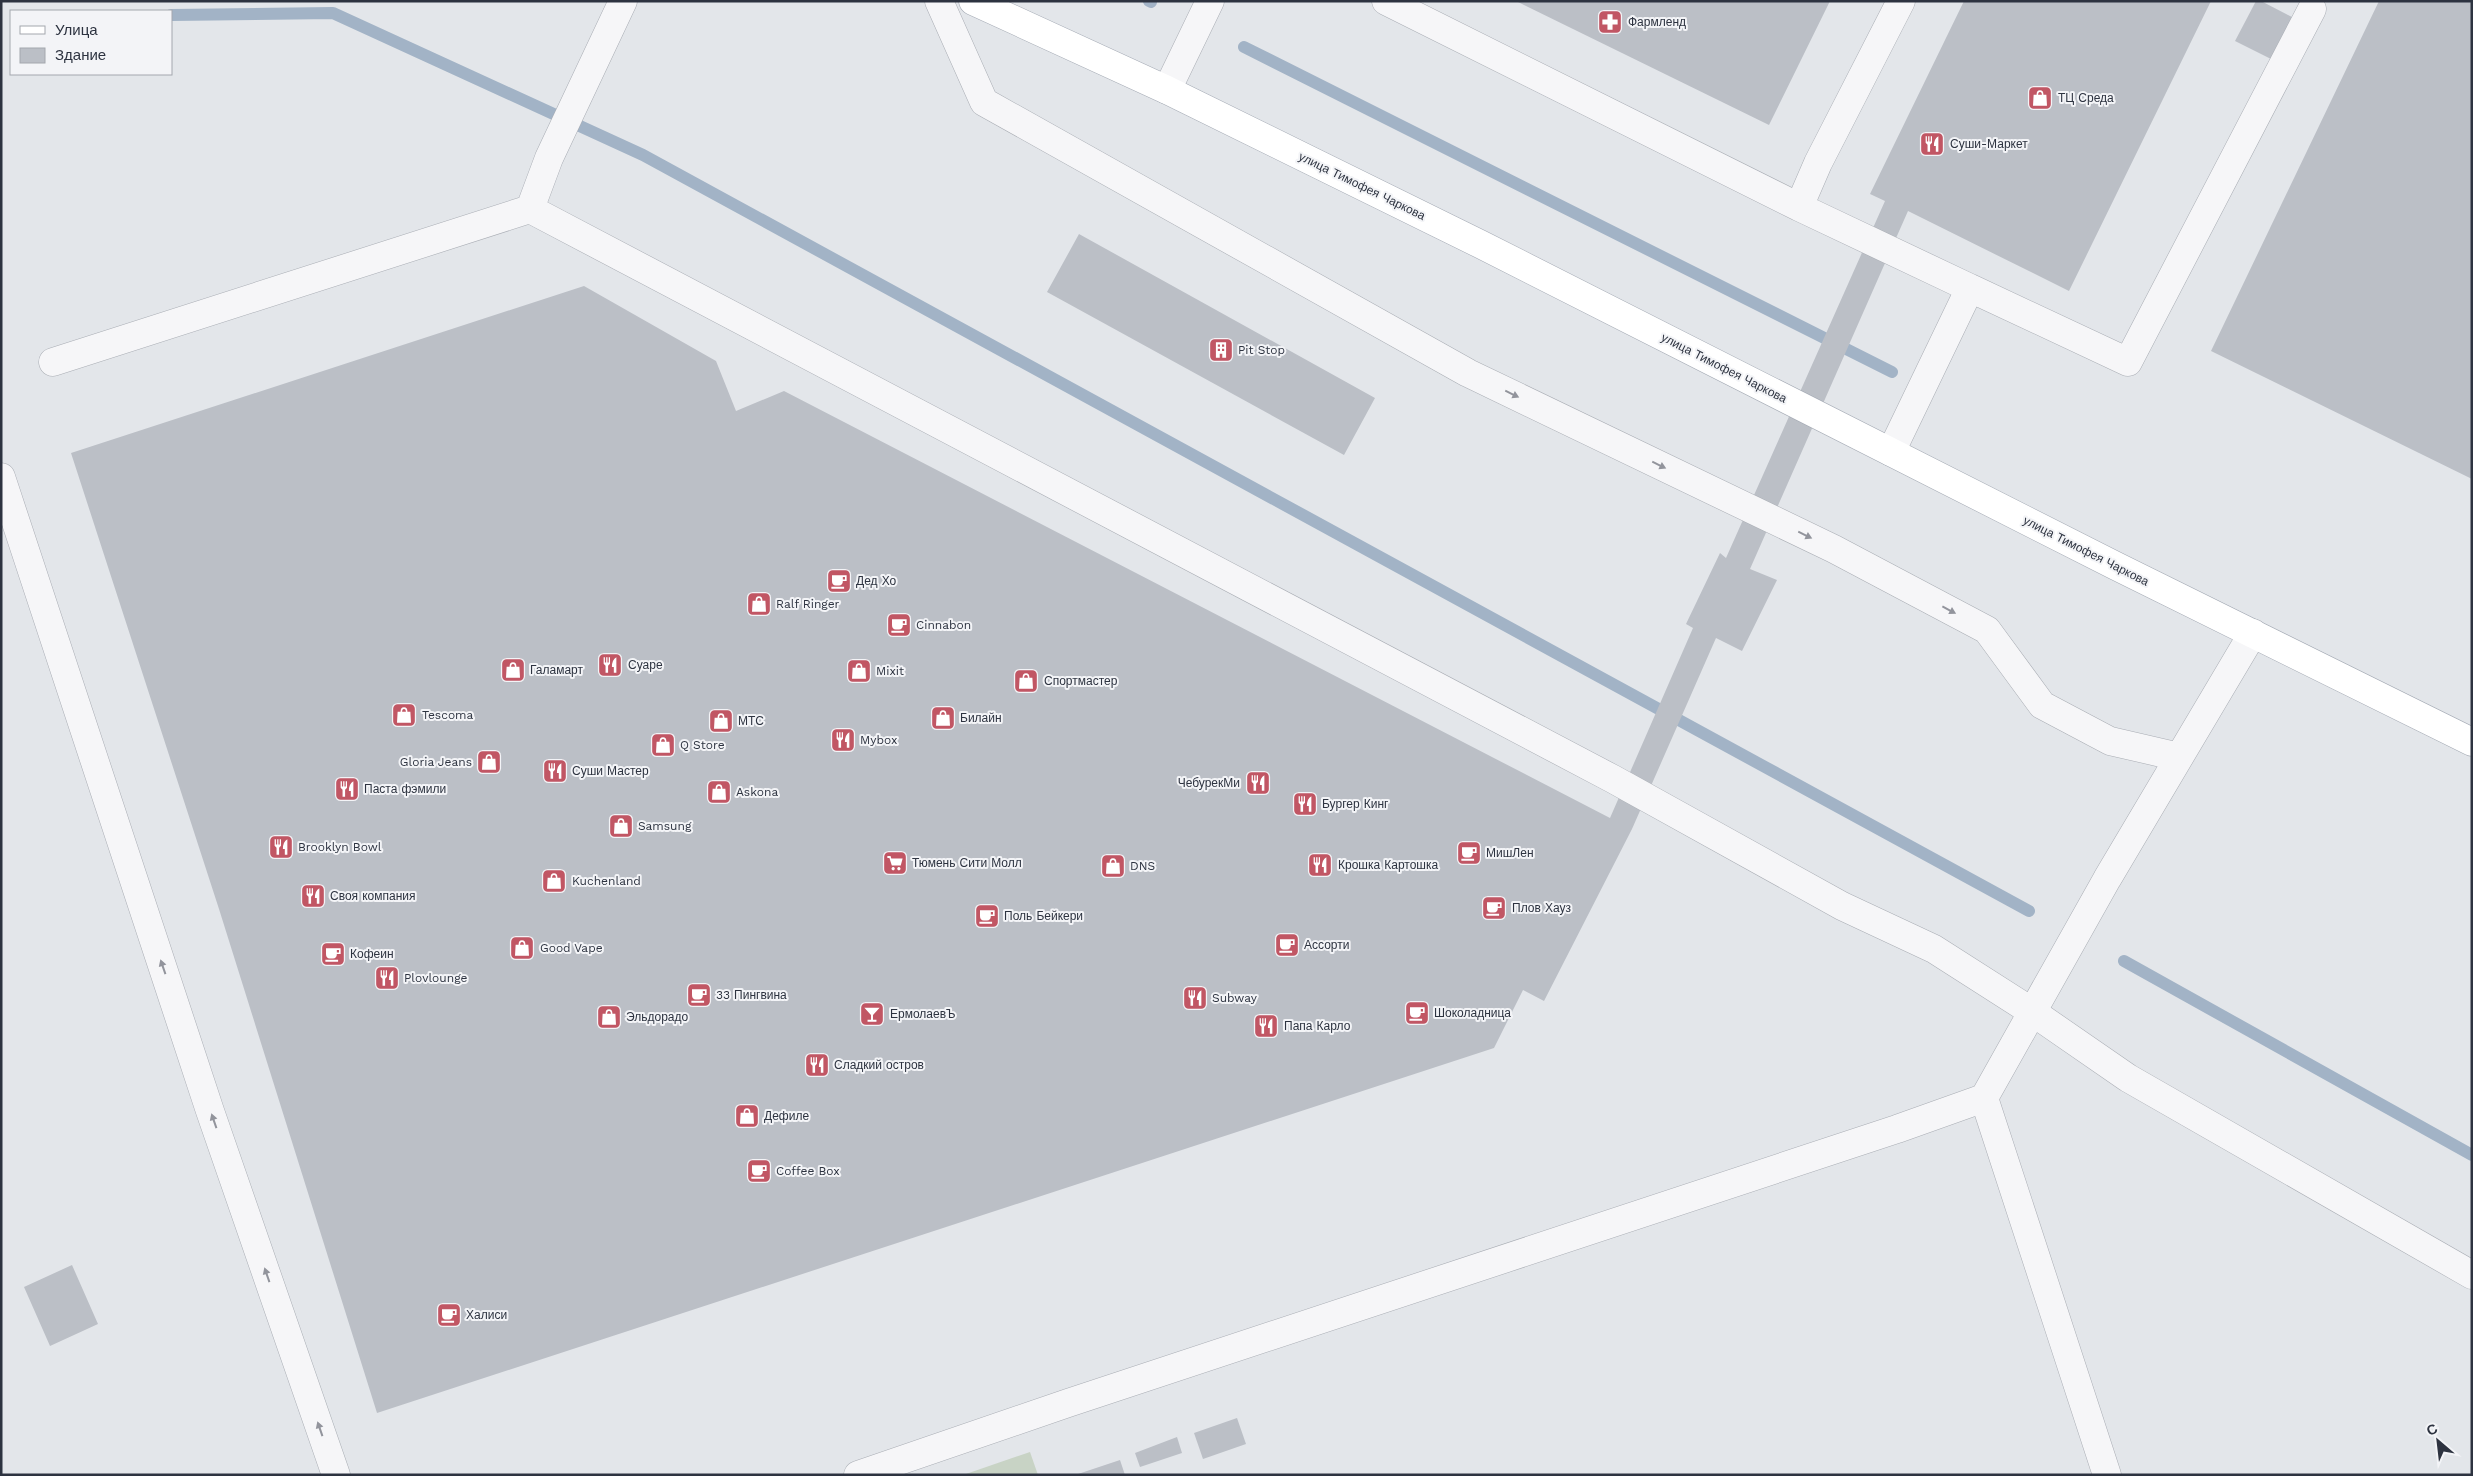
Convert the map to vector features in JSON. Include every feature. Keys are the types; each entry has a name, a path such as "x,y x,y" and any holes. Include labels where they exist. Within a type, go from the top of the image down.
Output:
{"main road":[{"name":"улица Тимофея Чаркова","path":"973,1 1167,90 1480,244 2133,575 2472,742"}],"lane":[{"path":"530,209 549,158 624,1"},
{"path":"939,1 984,102 1468,372 1834,549 1987,630 2042,705 2110,741 2180,757"},
{"path":"1167,90 1210,1"},
{"path":"1386,1 1799,207 2128,362 2312,9"},
{"path":"1799,207 1818,163 1901,1"},
{"path":"53,362 530,209 1613,779 1842,906 1934,949 2031,1011 2128,1078 2472,1275"},
{"path":"1891,452 1970,288"},
{"path":"1,477 210,1111 336,1475"},
{"path":"858,1475 1077,1400 1897,1129 1984,1098 2031,1011 2107,879 2253,633"},
{"path":"1984,1098 2107,1475"}],"green space":[{"path":"1030,1452 1038,1475 963,1475"}],"building":[{"path":"1516,1 1830,1 1769,125"},
{"name":"Тюмень Сити Молл","path":"1964,1 2211,1 2069,291 1908,211 1750,569 1777,580 1742,651 1716,638 1632,829 1544,1001 1523,990 1494,1048 377,1413 219,909 71,453 584,286 716,361 736,411 784,391 1610,818 1693,628 1686,624 1720,553 1726,558 1885,201 1870,194"},
{"path":"2256,1 2261,1 2292,17 2271,59 2235,41"},
{"path":"2379,1 2472,1 2472,479 2211,351"},
{"name":"Pit Stop","path":"1079,234 1375,398 1344,455 1047,292"},
{"path":"72,1265 98,1324 50,1346 24,1287"},
{"path":"1237,1418 1246,1444 1203,1459 1194,1433"},
{"path":"1177,1437 1182,1453 1140,1467 1135,1453"},
{"path":"1120,1460 1125,1475 1078,1475 1078,1474"}],"waterway":[{"path":"172,15 333,13 643,155 2029,911"},
{"path":"1244,47 1892,372"},
{"path":"2124,961 2472,1155"}],"place":[{"name":"Фармленд","path":"1610,22"},
{"name":"ТЦ Среда","path":"2040,98"},
{"name":"Суши-Маркет","path":"1932,144"},
{"name":"Pit Stop","path":"1221,350"},
{"name":"Дед Хо","path":"839,581"},
{"name":"Ralf Ringer","path":"759,604"},
{"name":"Cinnabon","path":"899,625"},
{"name":"Суаре","path":"610,665"},
{"name":"Галамарт","path":"513,670"},
{"name":"Mixit","path":"859,671"},
{"name":"Спортмастер","path":"1026,681"},
{"name":"Tescoma","path":"404,715"},
{"name":"Билайн","path":"943,718"},
{"name":"МТС","path":"721,721"},
{"name":"Mybox","path":"843,740"},
{"name":"Q Store","path":"663,745"},
{"name":"Gloria Jeans","path":"489,762"},
{"name":"Суши Мастер","path":"555,771"},
{"name":"ЧебурекМи","path":"1258,783"},
{"name":"Паста фэмили","path":"347,789"},
{"name":"Askona","path":"719,792"},
{"name":"Бургер Кинг","path":"1305,804"},
{"name":"Samsung","path":"621,826"},
{"name":"Brooklyn Bowl","path":"281,847"},
{"name":"МишЛен","path":"1469,853"},
{"name":"Тюмень Сити Молл","path":"895,863"},
{"name":"Крошка Картошка","path":"1320,865"},
{"name":"DNS","path":"1113,866"},
{"name":"Kuchenland","path":"554,881"},
{"name":"Своя компания","path":"313,896"},
{"name":"Плов Хауз","path":"1494,908"},
{"name":"Поль Бейкери","path":"987,916"},
{"name":"Ассорти","path":"1287,945"},
{"name":"Good Vape","path":"522,948"},
{"name":"Кофеин","path":"333,954"},
{"name":"Plovlounge","path":"387,978"},
{"name":"33 Пингвина","path":"699,995"},
{"name":"Subway","path":"1195,998"},
{"name":"Шоколадница","path":"1417,1013"},
{"name":"ЕрмолаевЪ","path":"872,1014"},
{"name":"Эльдорадо","path":"609,1017"},
{"name":"Папа Карло","path":"1266,1026"},
{"name":"Сладкий остров","path":"817,1065"},
{"name":"Дефиле","path":"747,1116"},
{"name":"Coffee Box","path":"759,1171"},
{"name":"Халиси","path":"449,1315"}]}
